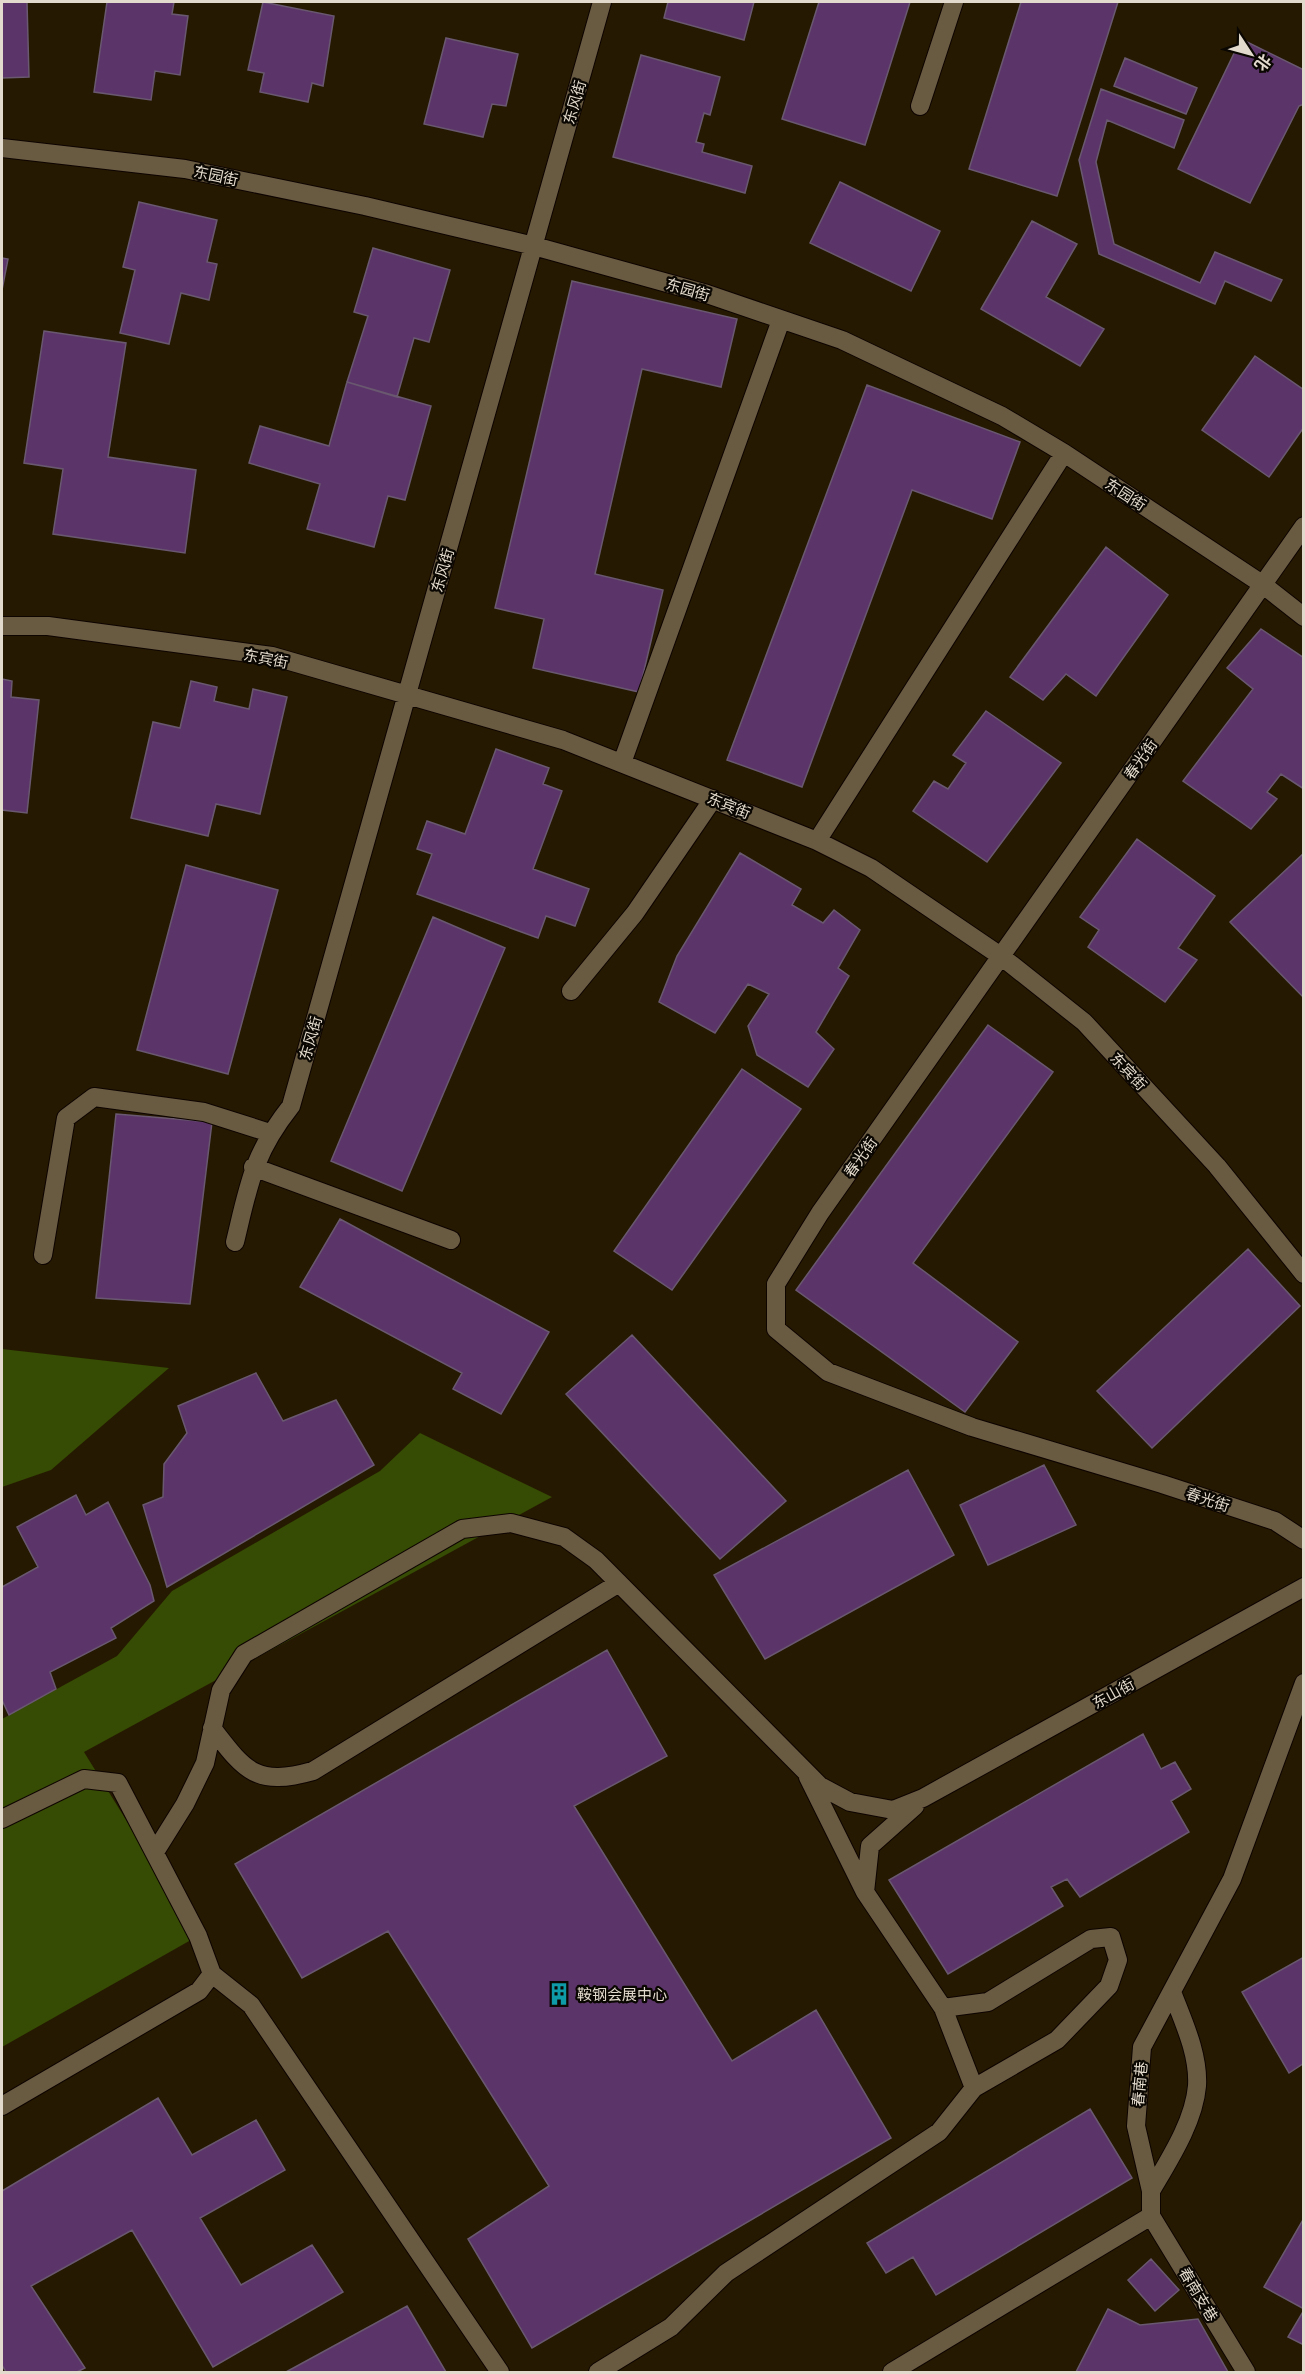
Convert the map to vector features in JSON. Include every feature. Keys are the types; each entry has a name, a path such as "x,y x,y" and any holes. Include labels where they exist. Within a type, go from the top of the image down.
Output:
{"street":[{"name":"东风街","path":"236,1242 253,1167 270,1133 291,1106 602,2"},
{"path":"920,106 954,2"},
{"name":"东园街","path":"2,148 185,169 365,206 534,246 707,294 842,340 1002,416 1064,453 1262,584 1304,617"},
{"path":"622,763 781,320"},
{"path":"817,841 1064,453"},
{"name":"春光街","path":"1304,526 820,1213 776,1284 776,1329 828,1372 972,1426 1275,1521 1304,1540"},
{"name":"东宾街","path":"2,626 48,626 272,656 563,740 817,841 871,868 1002,957 1084,1022 1217,1166 1304,1274"},
{"path":"570,991 635,914 713,798"},
{"path":"43,1255 66,1118 94,1097 204,1112 270,1133"},
{"path":"253,1167 451,1240"},
{"path":"154,1852 186,1804 204,1762 221,1690 243,1654 462,1529 511,1523 564,1537 596,1560 820,1786 850,1802 893,1810 922,1798"},
{"path":"212,1728 238,1762 256,1773 283,1779 313,1772 620,1583"},
{"name":"东山街","path":"922,1798 1304,1587"},
{"name":"春南巷","path":"1151,2217 1151,2191 1136,2126 1142,2047 1232,1880 1304,1683"},
{"path":"804,1770 865,1892 943,2008 974,2088"},
{"path":"2,1819 84,1779 118,1783 198,1936 212,1974 251,2005 500,2373"},
{"path":"865,1892 870,1846 922,1798"},
{"path":"598,2373 671,2327 726,2273 939,2132 974,2088 1057,2040 1108,1986 1118,1960 1111,1937 1090,1939 988,2002 943,2008"},
{"path":"2,2106 199,1991 212,1974"},
{"path":"1151,2191 1183,2135 1197,2086 1192,2043 1172,1992"},
{"path":"892,2373 1151,2217"},
{"name":"春南支巷","path":"1151,2217 1246,2373"}],"green space":[{"path":"2,1349 169,1368 51,1470 2,1487"},
{"path":"420,1433 552,1497 84,1752 198,1936 2,2047 2,1719 117,1656 172,1591 380,1471"}],"building":[{"path":"2,2 27,2 29,77 2,78"},
{"path":"107,2 174,2 172,14 188,16 180,75 155,71 151,100 94,92"},
{"path":"263,2 334,16 323,86 312,83 308,102 260,92 264,73 248,70"},
{"path":"668,2 754,2 744,40 664,18"},
{"path":"819,2 910,2 865,145 782,119"},
{"path":"1021,2 1118,2 1057,196 969,169"},
{"path":"446,38 518,54 506,106 492,104 483,137 424,124"},
{"path":"1241,39 1304,70 1304,104 1299,106 1250,203 1178,169"},
{"path":"641,55 720,77 710,115 704,113 696,142 704,144 702,152 752,166 745,193 613,157"},
{"path":"1125,58 1197,88 1186,114 1114,86"},
{"path":"1101,89 1184,120 1174,148 1107,120 1096,162 1114,244 1200,283 1215,252 1282,280 1271,301 1225,281 1215,304 1099,254 1079,160"},
{"path":"840,182 940,231 911,291 810,243"},
{"path":"139,202 217,220 207,262 217,264 209,300 181,293 169,344 120,333 135,270 123,267"},
{"path":"1032,221 1077,244 1046,297 1104,329 1080,366 981,309"},
{"path":"373,248 450,270 429,342 414,338 397,397 347,382 368,316 354,312"},
{"path":"2,258 8,259 2,290"},
{"path":"572,281 737,319 721,387 642,369 595,574 663,590 639,692 533,668 544,619 495,608"},
{"path":"44,331 126,343 108,457 196,470 185,553 53,534 63,469 24,463"},
{"path":"1255,356 1304,390 1304,427 1269,477 1202,430"},
{"path":"347,382 431,406 405,500 388,496 374,547 307,529 320,484 249,463 260,426 329,446"},
{"path":"867,385 1020,442 992,519 912,490 802,787 727,760"},
{"path":"1106,547 1168,595 1096,696 1066,674 1043,700 1010,677"},
{"path":"1261,629 1304,658 1304,789 1281,774 1267,792 1277,799 1251,829 1183,781 1253,689 1227,668"},
{"path":"2,679 12,681 11,697 39,700 27,813 2,810"},
{"path":"191,681 217,687 214,701 249,709 253,689 287,697 260,814 216,804 208,836 131,818 153,722 180,728"},
{"path":"986,711 1061,763 987,862 913,811 934,781 948,789 966,763 953,755"},
{"path":"496,749 549,768 543,784 562,791 533,869 589,889 575,926 546,916 538,938 417,894 432,854 417,849 427,821 465,834"},
{"path":"1137,839 1215,896 1178,948 1197,960 1165,1002 1088,947 1099,930 1080,917"},
{"path":"740,853 801,889 792,905 823,923 834,910 860,930 838,968 849,976 816,1032 834,1049 808,1087 757,1055 748,1026 769,994 748,984 715,1033 659,1002 677,956"},
{"path":"1304,853 1304,998 1230,922"},
{"path":"186,865 278,890 228,1074 137,1050"},
{"path":"433,917 505,948 402,1191 331,1161"},
{"path":"988,1025 1053,1072 913,1263 1018,1342 965,1412 796,1290"},
{"path":"742,1069 801,1109 672,1290 614,1251"},
{"path":"116,1114 212,1122 190,1304 96,1298"},
{"path":"340,1219 549,1332 501,1414 453,1389 462,1373 300,1287"},
{"path":"1248,1249 1300,1306 1152,1448 1097,1391"},
{"path":"632,1335 786,1501 720,1559 566,1394"},
{"path":"256,1373 283,1421 336,1400 374,1465 167,1587 143,1505 163,1497 164,1464 187,1433 178,1406"},
{"path":"1044,1465 1076,1525 988,1565 960,1505"},
{"path":"908,1470 954,1555 765,1659 714,1575"},
{"path":"76,1495 86,1515 108,1502 150,1585 154,1601 111,1628 116,1638 50,1672 56,1689 9,1715 2,1700 2,1587 38,1567 17,1527"},
{"name":"鞍钢会展中心","path":"607,1650 667,1756 574,1806 732,2061 816,2010 891,2138 532,2348 468,2239 549,2186 388,1931 302,1978 235,1864"},
{"path":"1143,1734 1161,1769 1175,1762 1191,1789 1171,1801 1189,1832 1080,1897 1067,1879 1051,1887 1063,1906 948,1974 889,1880"},
{"path":"1304,1957 1304,2063 1289,2073 1242,1992"},
{"path":"158,2098 192,2155 256,2120 285,2170 200,2218 241,2285 312,2245 343,2292 213,2367 132,2230 31,2286 85,2368 77,2372 6,2372 2,2365 2,2191"},
{"path":"1090,2109 1132,2178 936,2295 913,2257 886,2273 867,2243"},
{"path":"1304,2218 1304,2309 1264,2287"},
{"path":"1151,2259 1179,2290 1155,2311 1128,2280"},
{"path":"407,2306 446,2372 286,2372"},
{"path":"1108,2309 1140,2325 1198,2319 1228,2372 1076,2372"},
{"path":"1304,2310 1304,2345 1288,2337"}],"place":[{"name":"鞍钢会展中心","path":"559,1994"}]}
